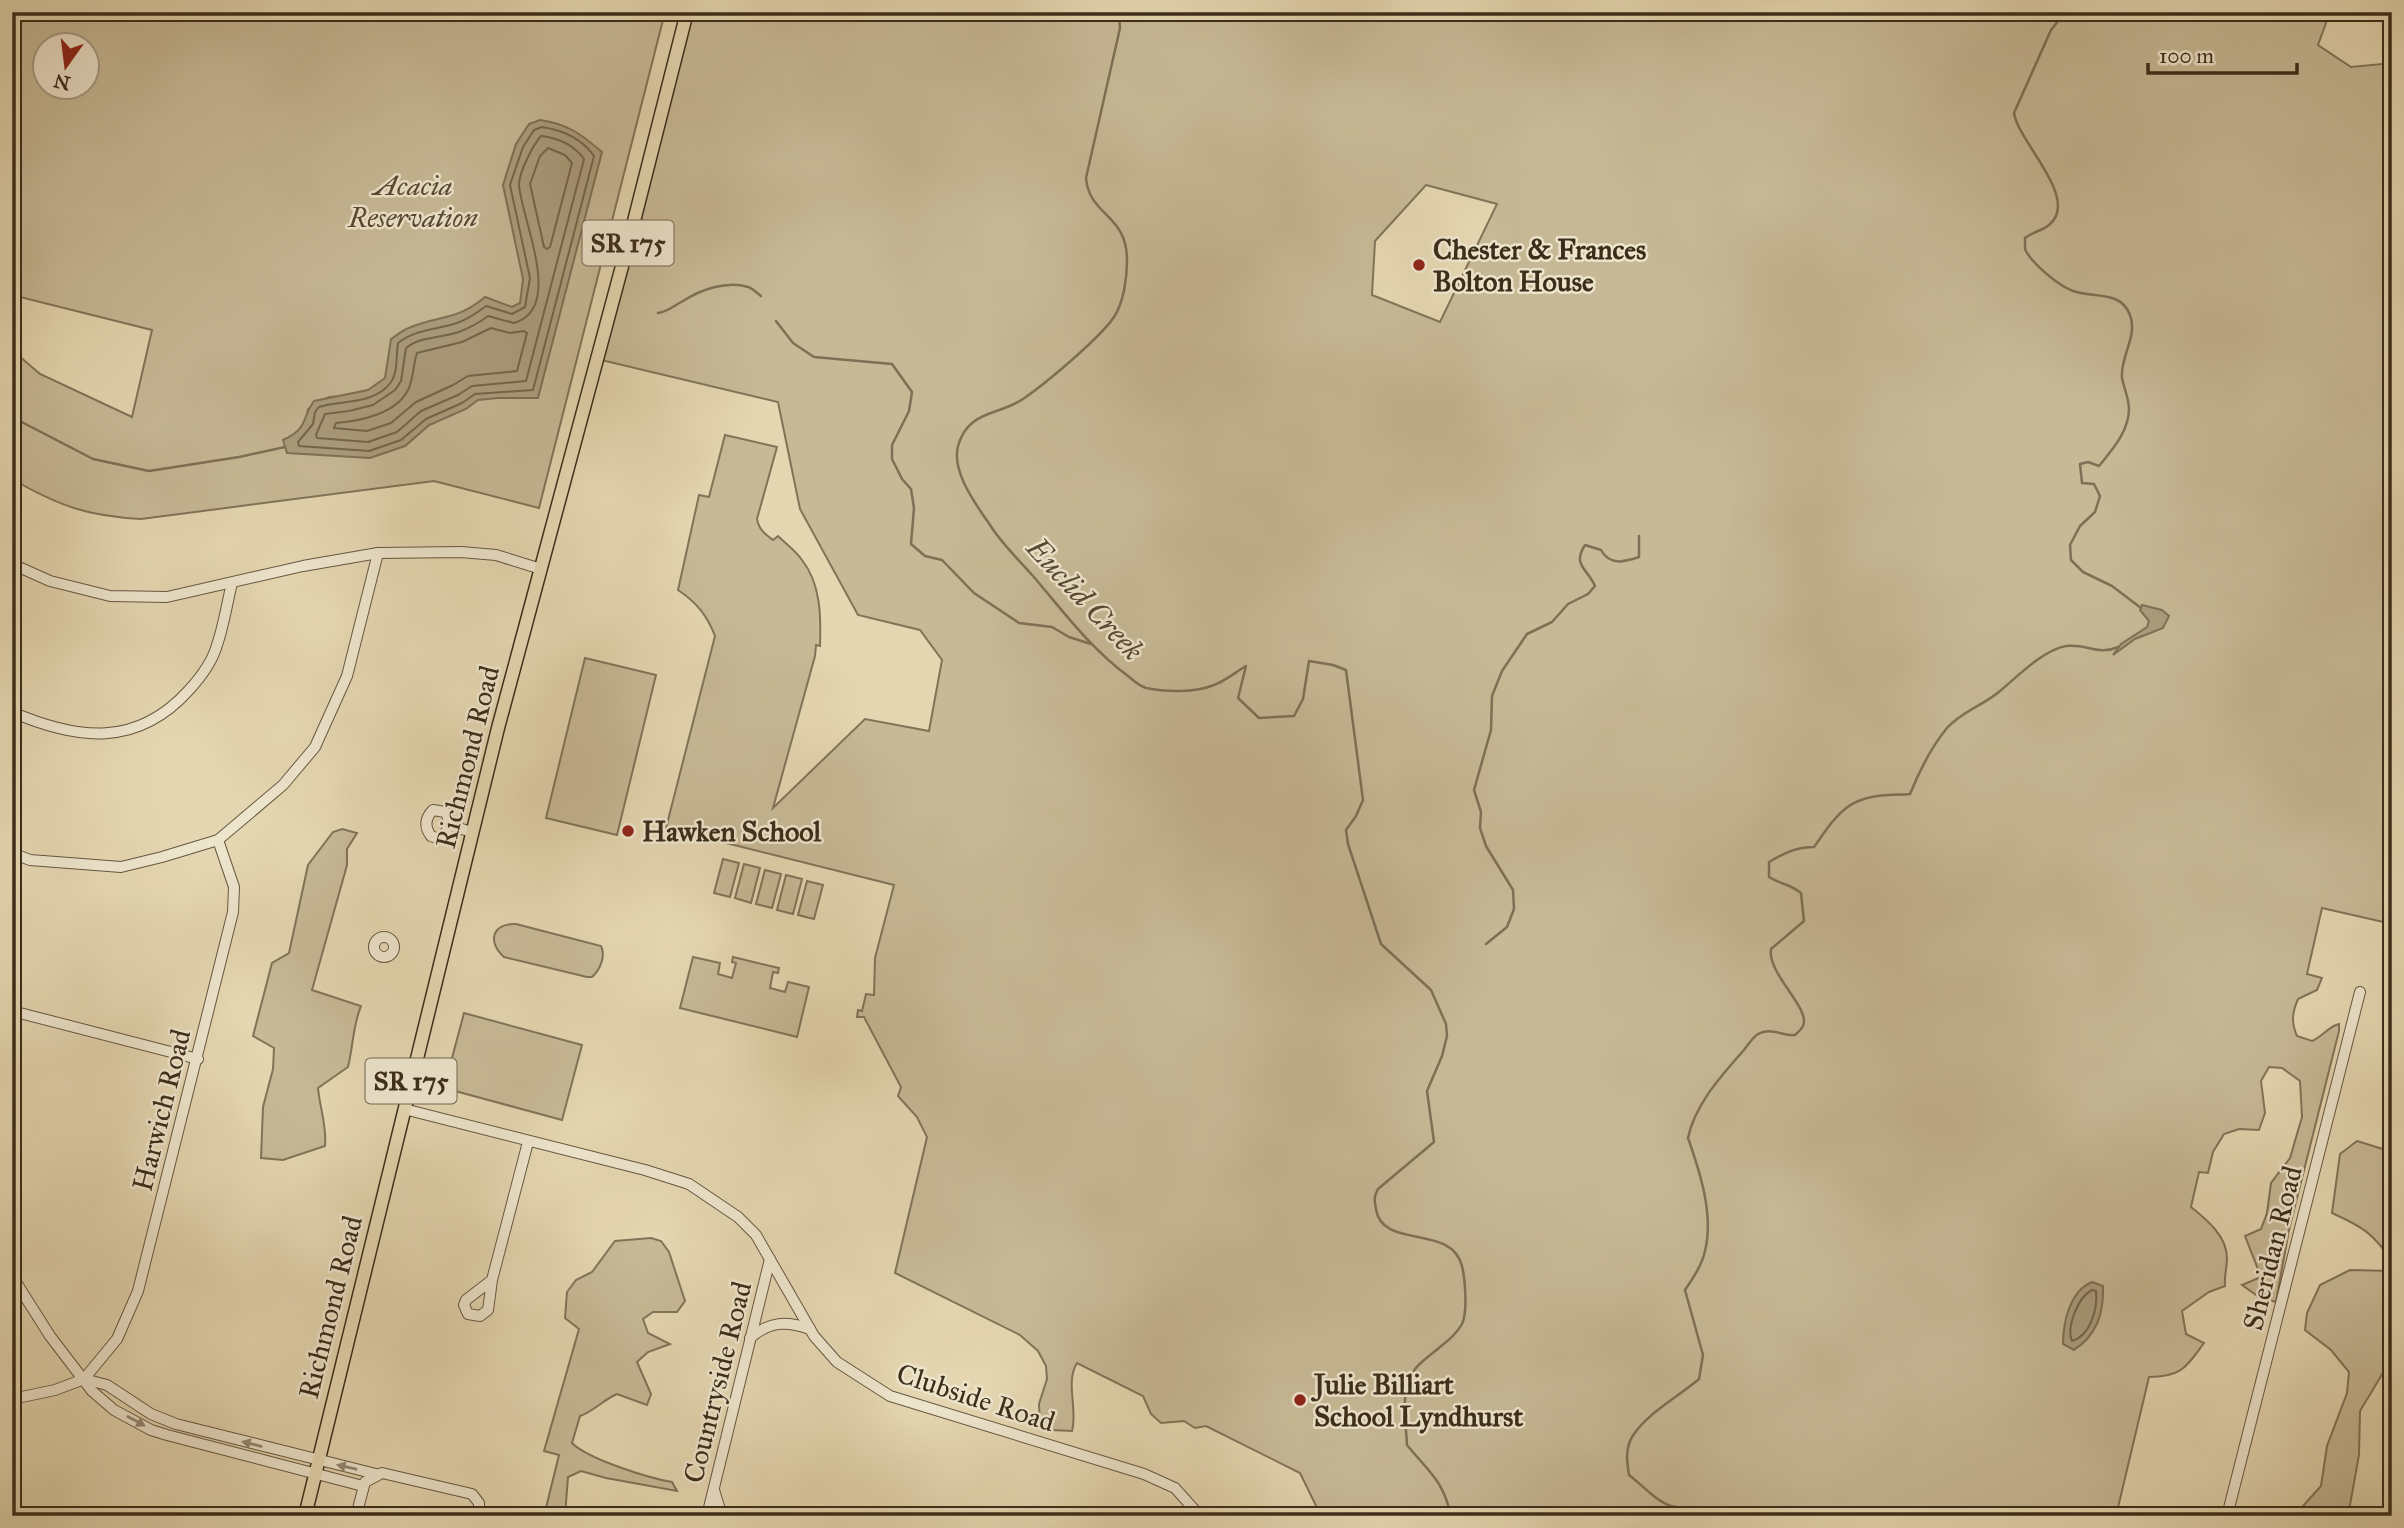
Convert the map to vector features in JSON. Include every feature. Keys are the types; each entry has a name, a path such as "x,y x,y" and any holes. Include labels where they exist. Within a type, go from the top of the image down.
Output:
{"main road":[{"name":"Richmond Road","path":"305,1516 472,832 688,14"}],"street":[{"path":"12,564 50,581 110,596 167,597 303,566 378,553 461,552 496,555 541,569"},
{"path":"12,853 30,860 121,867 218,840 283,785 314,747 347,676 378,553"},
{"path":"12,712 46,726 90,735 144,726 176,705 203,675 217,647 232,583"},
{"path":"449,825 472,832"},
{"name":"Harwich Road","path":"83,1379 117,1339 134,1303 198,1059 233,912 234,887 218,840"},
{"name":"Sheridan Road","path":"2227,1516 2360,992"},
{"path":"12,1011 198,1059"},
{"name":"Clubside Road","path":"404,1109 645,1170 690,1184 738,1217 756,1235 810,1329 837,1362 890,1396 1144,1474 1175,1488 1200,1516"},
{"path":"492,1280 528,1142"},
{"name":"Countryside Road","path":"707,1516 770,1259"},
{"path":"12,1276 50,1336 92,1391 114,1409 151,1430 363,1486"},
{"path":"750,1338 759,1330 776,1323 793,1323 810,1329"},
{"path":"12,1399 55,1390 83,1379 107,1385 150,1414 176,1424 318,1461 376,1474 393,1474 472,1494 480,1503 479,1516"},
{"path":"356,1516 363,1486 368,1478 376,1474"},
{"path":"714,1490 722,1516"}],"green space":[{"name":"Acacia Reservation","path":"12,12 665,12 539,508 434,481 141,519 74,508 12,479 12,350 40,374 132,417 152,330 12,295","holes":["368,390 464,409 429,425 405,446 283,440 300,428 308,409 329,397"]},
{"path":"687,12 2330,12 2318,45 2351,67 2392,63 2392,924 2322,908 2307,974 2322,978 2317,990 2298,999 2293,1022 2297,1036 2312,1041 2339,1024 2339,1031 2289,1230 2276,1302 2259,1297 2242,1285 2261,1277 2245,1236 2261,1229 2267,1213 2271,1183 2290,1158 2302,1117 2300,1081 2282,1068 2269,1067 2261,1081 2265,1113 2259,1130 2239,1129 2224,1134 2213,1152 2208,1173 2199,1172 2191,1207 2220,1235 2227,1258 2225,1286 2209,1292 2182,1311 2186,1334 2204,1343 2192,1358 2176,1373 2149,1377 2116,1516 1321,1516 1300,1473 1206,1426 1195,1428 1184,1421 1161,1423 1151,1414 1143,1396 1077,1363 1072,1379 1072,1431 1051,1430 1040,1423 1039,1404 1047,1379 1046,1366 1038,1351 1020,1335 895,1273 927,1137 917,1117 898,1096 901,1087 864,1017 857,1017 858,1010 862,1011 866,994 874,995 875,958 894,885 666,828 715,636 700,610 678,590 699,495 709,497 725,435 777,447 758,523 767,536 773,540 778,536 800,557 813,579 818,601 820,646 816,645 773,808 865,719 929,731 942,660 920,630 858,615 800,509 778,402 597,359","holes":["1426,185 1497,204 1440,322 1372,295 1375,241"]},
{"path":"585,658 656,675 617,835 546,818"},
{"path":"342,829 357,833 347,849 347,865 312,990 361,1006 348,1067 318,1088 325,1146 283,1160 261,1158 263,1107 273,1069 274,1048 253,1036 272,963 289,953 308,865 333,832"},
{"path":"723,859 739,863 730,897 714,893"},
{"path":"744,864 760,868 751,903 735,898"},
{"path":"765,870 781,874 772,908 756,904"},
{"path":"786,875 802,879 793,914 777,910"},
{"path":"807,881 823,885 814,919 798,915"},
{"path":"516,924 601,946 603,954 600,967 592,977 587,977 504,957 495,945 495,934 502,927"},
{"path":"693,957 720,963 718,974 732,978 736,963 732,962 733,957 779,968 778,973 773,972 770,988 785,992 788,982 809,987 797,1037 680,1008"},
{"path":"464,1013 582,1045 562,1120 444,1088"},
{"path":"2357,1141 2386,1150 2392,1142 2392,1262 2380,1244 2367,1232 2332,1213 2340,1154"},
{"path":"651,1238 661,1241 669,1252 685,1301 677,1312 653,1312 643,1319 648,1333 670,1344 648,1352 637,1362 651,1394 647,1405 617,1394 612,1396 580,1416 572,1443 604,1461 672,1482 677,1491 581,1471 568,1477 565,1516 544,1516 559,1455 544,1451 579,1329 565,1318 567,1292 576,1280 592,1272 615,1241"},
{"path":"2350,1270 2392,1271 2392,1358 2360,1411 2359,1455 2348,1516 2305,1516 2303,1506 2321,1486 2327,1446 2347,1393 2349,1372 2331,1350 2305,1330 2307,1313 2320,1285"}],"water":[{"path":"540,120 574,131 602,152 538,398 478,400 466,409 429,425 405,446 370,458 287,453 283,440 301,427 314,401 368,390 385,378 391,339 401,332 466,310 485,297 512,307 520,303 523,279 503,185 516,144 529,124"},
{"path":"2142,605 2162,610 2169,616 2163,628 2135,639 2113,655 2121,644 2147,627 2149,621 2140,610"},
{"path":"2092,1282 2103,1286 2098,1322 2082,1344 2074,1350 2063,1344 2066,1317 2078,1292"}],"waterway":[{"name":"Euclid Creek","path":"1119,12 1120,28 1086,178 1094,200 1115,224 1125,245 1126,274 1120,304 1114,317 1097,337 1045,383 1023,399 985,415 969,426 958,446 958,467 973,500 1001,540 1090,642 1141,686 1171,691 1206,688 1246,666 1238,698 1259,718 1294,716 1303,699 1309,661 1346,670 1363,800 1346,830 1348,844 1381,944 1431,990 1446,1024 1447,1036 1442,1056 1427,1091 1434,1142 1378,1189 1375,1200 1381,1221 1390,1229 1445,1245 1455,1253 1462,1266 1465,1287 1462,1324 1452,1337 1414,1371 1408,1382 1405,1405 1407,1445 1439,1485 1451,1516"},
{"path":"2112,12 2109,16 2081,13 2062,16 2051,30 2014,113 2018,125 2045,170 2058,201 2057,214 2049,225 2025,238 2028,255 2060,284 2073,291 2113,298 2126,307 2130,315 2132,331 2122,370 2129,405 2126,425 2119,440 2099,466 2088,462 2080,464 2082,483 2094,484 2100,496 2095,512 2080,526 2070,545 2071,560 2083,572 2112,586 2141,608"},
{"path":"658,313 697,293 723,285 748,287 761,296"},
{"path":"776,321 793,343 814,357 892,364 912,392 909,411 892,445 892,459 902,479 911,489 914,508 911,544 925,556 942,560 974,593 1019,623 1052,627 1069,637 1091,644"},
{"path":"12,417 93,459 149,471 285,447"},
{"path":"1486,944 1507,927 1514,909 1513,890 1486,846 1480,828 1481,812 1474,790 1491,730 1492,696 1502,671 1527,634 1552,622 1568,604 1588,594 1595,586 1580,562 1585,545 1601,550 1613,561 1623,561 1639,557 1639,536"},
{"path":"1720,1516 1701,1507 1671,1506 1660,1500 1629,1475 1627,1451 1638,1428 1699,1379 1703,1355 1685,1290 1704,1256 1708,1223 1701,1179 1688,1138 1692,1125 1710,1091 1756,1035 1767,1031 1795,1035 1803,1026 1801,1010 1775,969 1771,949 1804,921 1801,893 1769,877 1769,862 1791,851 1814,847 1836,817 1852,804 1874,797 1910,794 1926,760 1947,728 1959,717 1994,696 2048,653 2066,646 2098,650 2118,647"}],"place":[{"name":"Chester & Frances Bolton House","path":"1419,265"},
{"name":"Hawken School","path":"628,831"},
{"name":"Julie Billiart School Lyndhurst","path":"1300,1400"}]}
